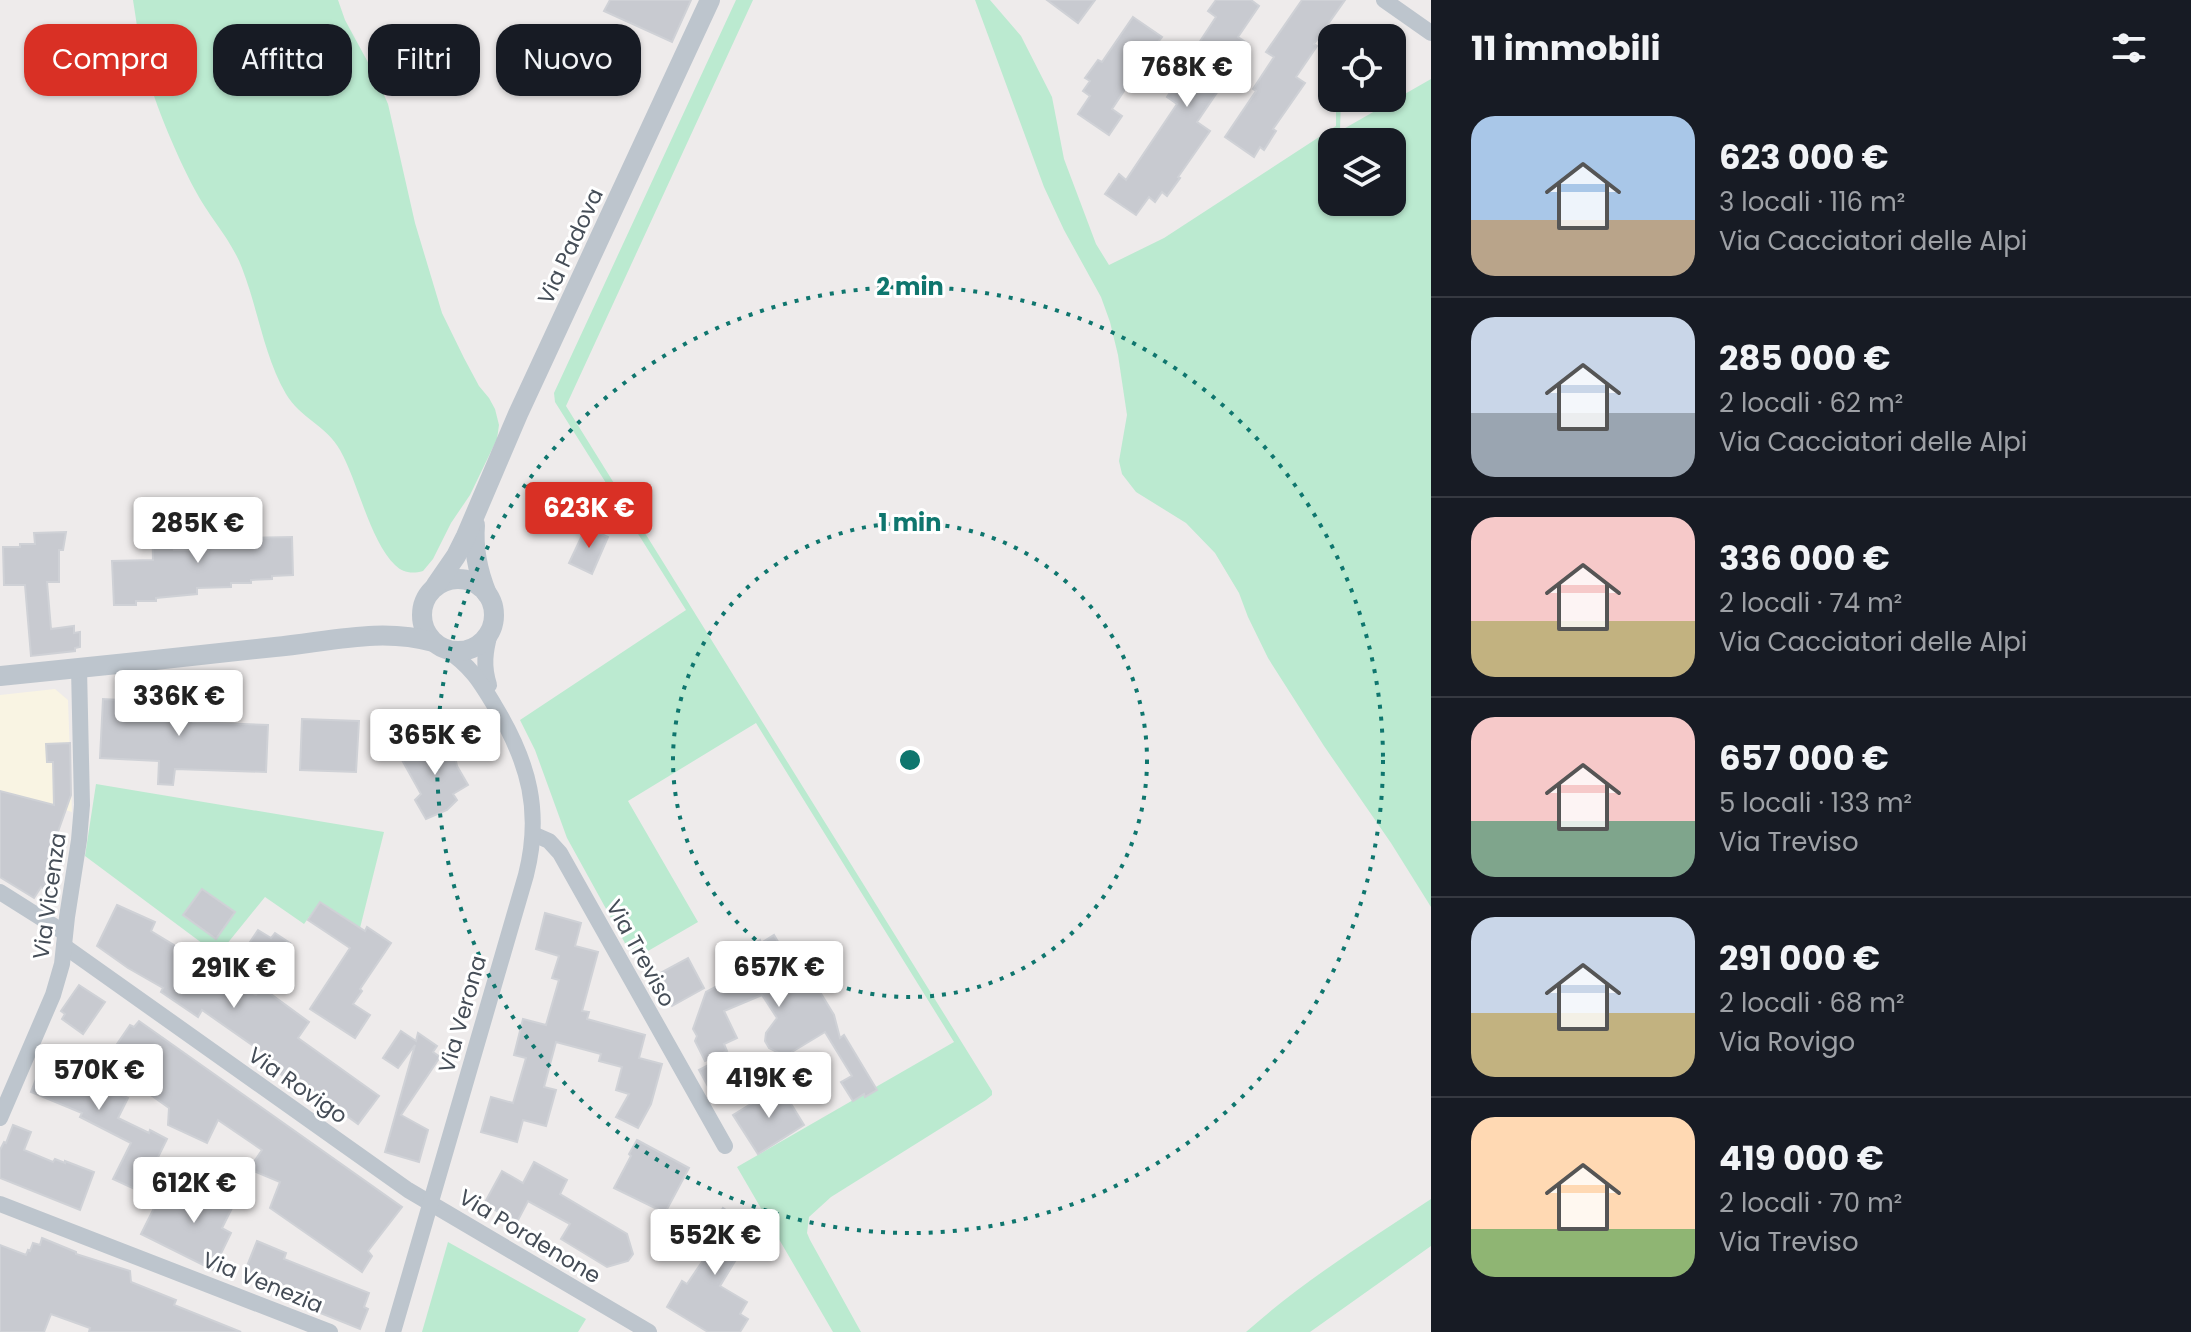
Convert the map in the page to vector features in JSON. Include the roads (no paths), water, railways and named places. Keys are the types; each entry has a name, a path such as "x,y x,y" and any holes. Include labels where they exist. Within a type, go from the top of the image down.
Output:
{"street":[{"name":"Via Padova","path":"367,636 402,621 415,611 456,556 518,414 710,0"},
{"path":"1384,0 1431,33"},
{"name":"Via Padova","path":"476,513 476,553 487,594"},
{"path":"0,676 397,634 456,651 468,650 490,633 494,613 492,603 481,586 453,578 430,592 422,607 422,624 425,632 438,645"},
{"name":"Via Verona","path":"490,633 484,670 497,710"},
{"name":"Via Verona","path":"393,1332 526,875 533,834 533,806 516,744 474,673 438,645"},
{"name":"Via Vicenza","path":"2,1107 58,983 82,805 79,668"},
{"name":"Via Treviso","path":"533,834 549,841 560,853 725,1146"},
{"name":"Via Rovigo","path":"0,892 408,1190 431,1201"},
{"name":"Via Pordenone","path":"431,1201 499,1245 649,1332"},
{"name":"Via Venezia","path":"0,1204 330,1332"}]}
